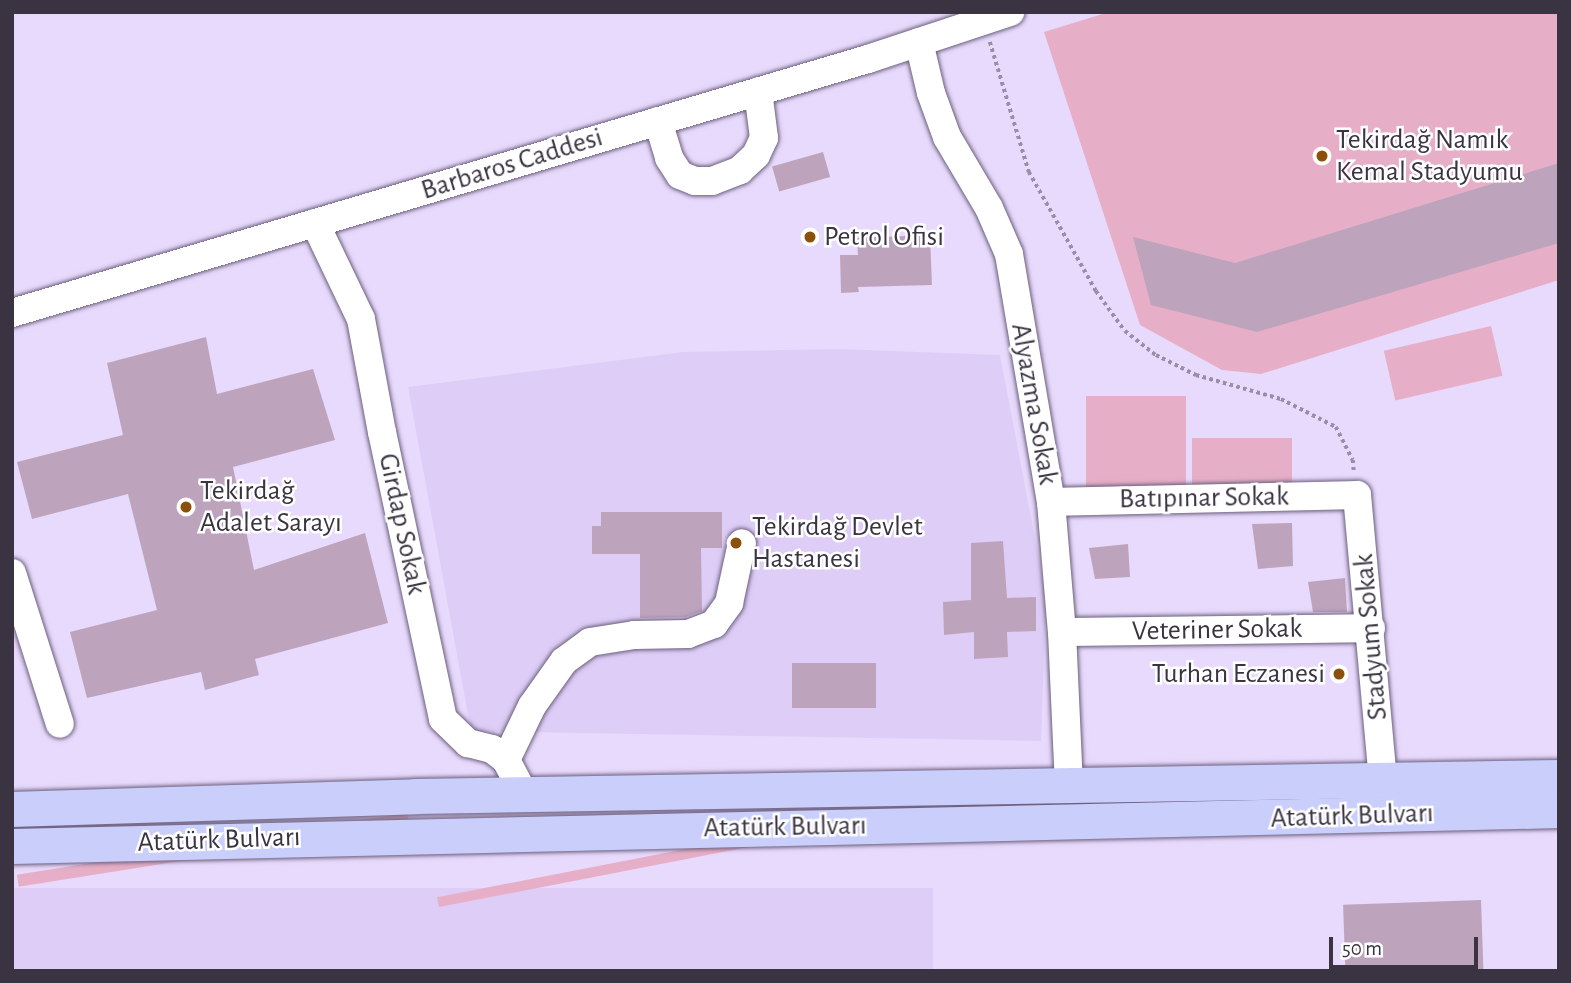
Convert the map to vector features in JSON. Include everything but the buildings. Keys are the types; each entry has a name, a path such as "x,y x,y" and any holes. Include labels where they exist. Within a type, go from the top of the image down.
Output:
{"main road":[{"name":"Atatürk Bulvarı","path":"12,809 415,796 1559,777"},
{"name":"Atatürk Bulvarı","path":"12,846 1559,810"}],"street":[{"name":"Barbaros Caddesi","path":"12,313 919,42 977,18 1010,12"},
{"name":"Alyazma Sokak","path":"919,42 931,93 947,137 989,208 1009,254 1051,502 1062,632 1069,785"},
{"path":"657,121 669,158 680,175 695,181 712,181 740,170 756,155 764,138 758,91"},
{"name":"Girdap Sokak","path":"315,223 361,319 382,432 443,719 468,743 492,749 506,760"},
{"name":"Batıpınar Sokak","path":"1051,502 1357,495"},
{"name":"Stadyum Sokak","path":"1357,495 1383,779"},
{"path":"526,796 506,760 532,706 564,660 590,642 634,635 688,635 714,624 729,603 742,543"},
{"path":"12,573 60,724"},
{"name":"Veteriner Sokak","path":"1062,632 1371,628"}],"path":[{"path":"977,18 1028,172 1096,291 1125,331 1156,355 1196,375 1281,399 1336,427 1353,460 1357,495"}],"shaded area":[{"name":"Tekirdağ Namık Kemal Stadyumu","path":"1109,12 1559,12 1559,280 1261,374 1222,370 1140,325 1044,32"},
{"path":"1491,326 1502,376 1395,400 1384,351"},
{"name":"Tekirdağ Devlet Hastanesi","path":"838,349 1000,355 1046,596 1041,741 471,731 408,387 683,352"},
{"path":"1086,396 1186,396 1186,496 1086,496"},
{"path":"1192,438 1292,438 1292,494 1192,494"},
{"path":"922,803 924,813 439,907 437,897"},
{"path":"407,813 409,825 19,887 17,875"},
{"path":"12,888 933,888 933,971 12,971"}],"place":[{"name":"Tekirdağ Namık Kemal Stadyumu","path":"1322,156"},
{"name":"Petrol Ofisi","path":"810,237"},
{"name":"Tekirdağ Adalet Sarayı","path":"186,507"},
{"name":"Tekirdağ Devlet Hastanesi","path":"736,543"},
{"name":"Turhan Eczanesi","path":"1339,674"}]}
